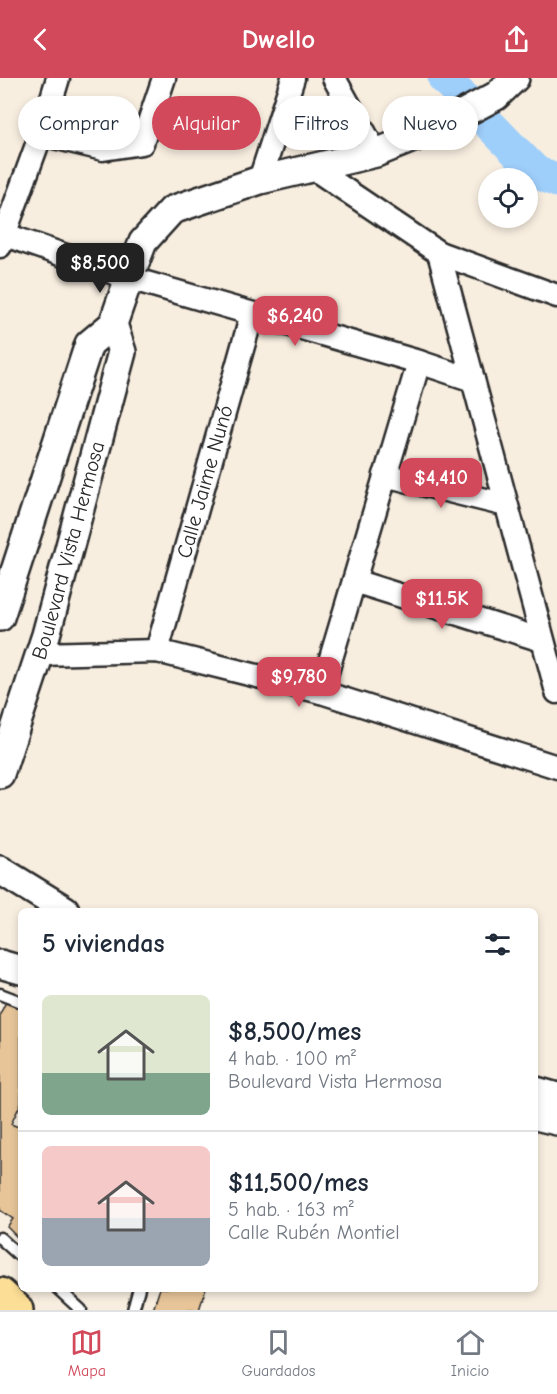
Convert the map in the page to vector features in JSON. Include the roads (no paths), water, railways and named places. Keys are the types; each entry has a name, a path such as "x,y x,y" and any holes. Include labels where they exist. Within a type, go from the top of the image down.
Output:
{"highway":[{"path":"0,1295 16,1310"}],"street":[{"path":"53,96 58,78"},
{"path":"140,143 164,78"},
{"path":"260,180 293,78"},
{"path":"334,78 376,153"},
{"path":"113,324 143,243 172,210 260,180 376,153 430,130 506,87"},
{"path":"35,150 1,238 473,380"},
{"path":"313,168 439,253 557,296"},
{"path":"439,253 542,640 553,666 557,692"},
{"name":"Calle Jaime Nunó","path":"157,651 252,314"},
{"name":"Boulevard Vista Hermosa","path":"0,617 6,581 89,344 113,324 123,352 40,654 0,774"},
{"path":"321,692 419,362"},
{"path":"385,475 506,505"},
{"path":"354,581 542,640"},
{"path":"40,654 157,651 321,692 557,767"},
{"path":"0,870 62,908"},
{"path":"0,964 18,969"},
{"path":"538,1092 557,1097"},
{"path":"538,1116 557,1121"}],"lane":[{"path":"0,994 18,1001"},
{"path":"0,1239 18,1254"},
{"path":"61,1292 81,1310"},
{"path":"133,1310 138,1292"}],"waterway":[{"path":"444,78 536,172 557,181"}]}
